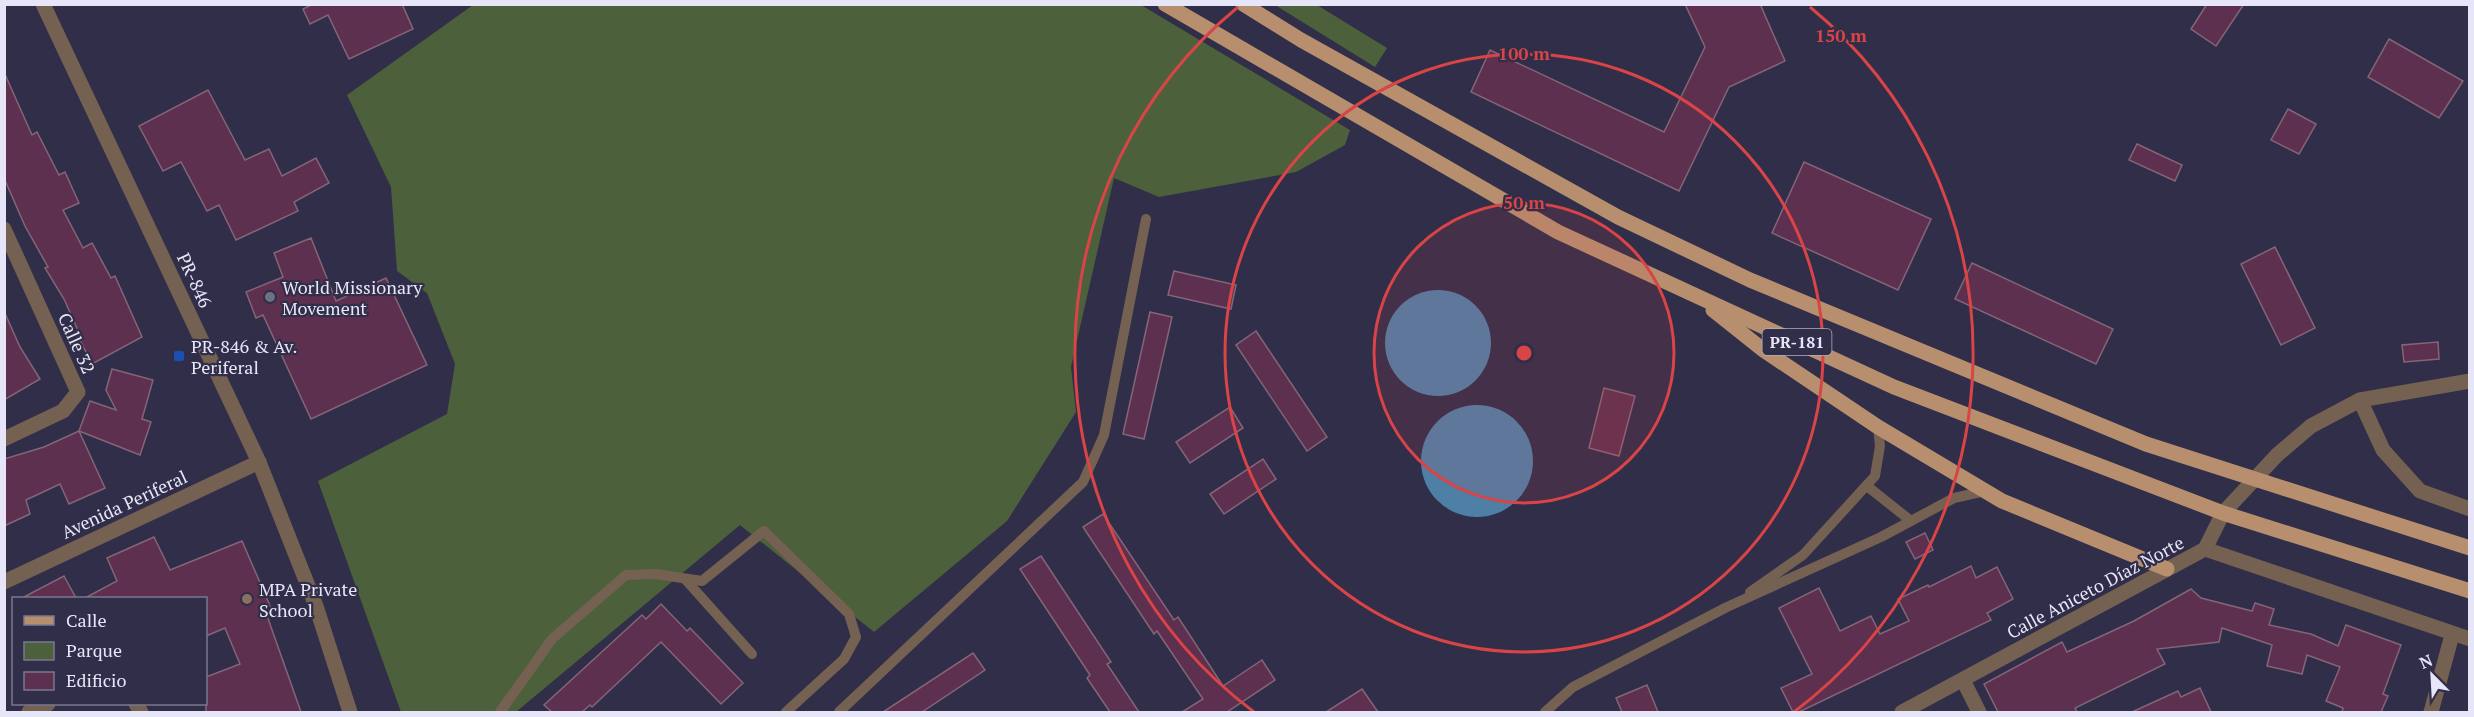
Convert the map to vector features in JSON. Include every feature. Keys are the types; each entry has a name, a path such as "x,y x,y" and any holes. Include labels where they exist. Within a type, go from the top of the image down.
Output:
{"main road":[{"name":"PR-181","path":"1165,4 1558,232 1894,387 2223,513 2469,591"},
{"name":"PR-181","path":"1243,4 1301,40 1618,217 1750,279 2146,444 2469,548"},
{"path":"1694,295 1762,349 1878,427 1985,491 2076,534 2167,569"}],"street":[{"name":"PR-846","path":"43,4 259,462 316,606 350,712"},
{"name":"Calle 32","path":"4,229 78,392 63,411 4,439"},
{"name":"Calle Aniceto Díaz Norte","path":"1902,712 2205,549 2223,513 2256,481 2277,455 2311,426 2360,400 2469,381"},
{"path":"2360,400 2383,450 2420,490 2469,509"},
{"name":"Avenida Periferal","path":"4,582 259,462"},
{"path":"2205,549 2469,639"},
{"path":"2431,712 2452,635"},
{"path":"1963,680 1978,712"},
{"path":"29,712 46,705"}],"lane":[{"path":"839,712 1083,482 1104,435 1146,219"},
{"path":"1727,607 1803,555 1867,486 1875,476 1878,463 1878,427"},
{"path":"1867,486 1911,521"},
{"path":"1545,712 1573,687 1727,607 1911,521 1954,498 1985,491"},
{"path":"500,712 552,639 626,574 656,574 702,581 764,531 849,614 856,637 844,659 786,712"},
{"path":"685,579 752,654"}],"green space":[{"path":"473,5 1141,5 1350,130 1345,145 1296,172 1159,197 1114,178 1071,367 1076,412 1007,521 874,632 740,525 516,712 401,712 318,481 447,414 455,364 427,293 397,271 391,187 347,95"},
{"path":"1275,5 1317,5 1387,48 1375,67"}],"water":[{"path":"1438,290 1458,294 1476,305 1487,323 1491,343 1487,363 1476,381 1458,392 1438,396 1418,392 1400,381 1389,363 1385,343 1389,323 1400,305 1418,294"},
{"path":"1477,405 1498,409 1516,422 1529,440 1533,461 1529,482 1516,500 1498,513 1477,517 1456,513 1438,500 1425,482 1421,461 1425,440 1438,422 1456,409"}],"building":[{"path":"313,4 402,4 413,29 349,59 328,15 310,24 303,9"},
{"path":"1685,4 1760,4 1785,61 1729,87 1679,191 1471,92 1490,50 1664,132 1705,47"},
{"path":"2207,4 2244,4 2216,46 2191,29"},
{"path":"2389,39 2463,81 2439,118 2368,77"},
{"path":"4,72 32,135 37,132 59,175 65,172 79,203 63,210 83,248 92,243 111,278 115,276 142,337 92,364 64,299 45,268 48,267 25,226 4,178"},
{"path":"208,90 245,160 269,149 282,176 316,158 329,183 294,202 298,211 236,240 219,205 207,211 181,162 163,171 139,126"},
{"path":"2288,109 2316,124 2299,154 2271,140"},
{"path":"2137,144 2182,165 2175,181 2129,160"},
{"path":"1804,162 1931,219 1898,290 1772,233"},
{"path":"311,238 336,301 386,278 427,365 311,419 263,315 256,318 246,292 283,277 274,253"},
{"path":"2275,247 2315,328 2281,345 2241,264"},
{"path":"1972,263 2113,329 2096,364 1955,299"},
{"path":"1174,271 1236,285 1231,309 1168,295"},
{"path":"4,311 20,347 40,379 4,400"},
{"path":"1150,312 1172,317 1144,439 1123,434"},
{"path":"1256,331 1327,437 1307,451 1236,345"},
{"path":"2438,342 2439,359 2404,362 2402,345"},
{"path":"112,369 153,380 142,419 151,422 140,455 79,431 90,401 116,410 106,390"},
{"path":"1604,388 1635,396 1619,456 1589,448"},
{"path":"1230,407 1243,428 1190,463 1176,442"},
{"path":"79,431 105,488 69,504 60,484 26,500 30,514 4,526 4,459 44,447"},
{"path":"1263,459 1276,479 1224,514 1210,494"},
{"path":"1103,514 1174,620 1178,617 1223,686 1262,660 1275,680 1227,712 1182,712 1203,699 1157,631 1154,634 1083,527"},
{"path":"1925,533 1933,550 1915,559 1906,542"},
{"path":"154,537 170,570 242,541 271,608 265,610 301,712 206,712 207,677 240,664 225,628 207,636 207,597 87,597 117,581 107,558"},
{"path":"1041,556 1111,662 1107,664 1139,712 1110,712 1087,678 1090,675 1020,569"},
{"path":"1971,566 1976,578 1997,567 2013,599 1987,613 1991,620 1799,712 1793,712 1781,688 1812,674 1779,608 1819,588 1840,631 1871,616 1880,634 1909,621 1898,599 1928,585 1929,587"},
{"path":"64,576 75,597 24,597"},
{"path":"2191,589 2201,598 2252,611 2255,603 2274,609 2269,625 2311,634 2338,646 2346,625 2401,645 2383,694 2388,696 2381,712 2342,712 2343,708 2326,701 2340,667 2307,655 2302,674 2267,666 2272,645 2222,628 2219,642 2157,649 2165,664 2075,708 2077,712 1998,712 1984,684 2062,642 2067,652 2134,621"},
{"path":"661,604 687,631 690,628 743,683 721,704 661,642 592,707 590,705 582,712 552,712 544,705 642,615 646,619"},
{"path":"973,653 985,670 922,712 883,712"},
{"path":"1647,685 1658,712 1622,712 1616,698"},
{"path":"2200,688 2211,712 2132,712 2178,691 2181,697"},
{"path":"1362,689 1378,712 1326,712"}],"place":[{"name":"World Missionary Movement","path":"270,297"},
{"name":"PR-846 & Av. Periferal","path":"179,356"},
{"name":"MPA Private School","path":"247,599"}]}
